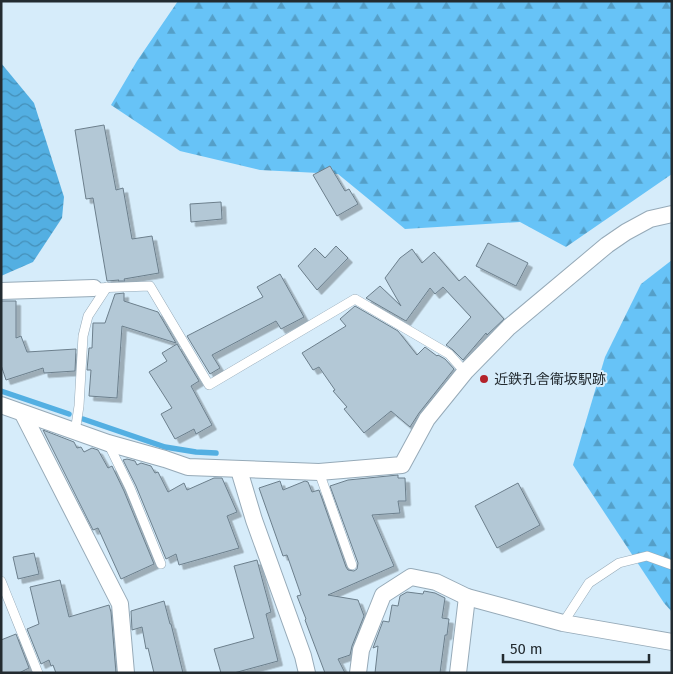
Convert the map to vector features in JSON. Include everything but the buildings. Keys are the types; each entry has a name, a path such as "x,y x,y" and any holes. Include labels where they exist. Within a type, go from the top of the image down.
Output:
{"street":[{"path":"1,405 108,443 188,467 319,472 402,465 427,419 465,372 510,327 607,245 650,219 672,214"},
{"path":"1,291 100,287"},
{"path":"23,414 120,604 126,673"},
{"path":"239,470 254,520 307,673"},
{"path":"358,673 361,650 382,595 411,577 436,582 467,597 563,623 672,642"},
{"path":"458,673 467,597"}],"lane":[{"path":"75,432 80,406 83,336 88,316 100,287 150,286 209,385 355,299 449,354 465,372"},
{"path":"108,443 130,488 161,564"},
{"path":"319,472 352,565"},
{"path":"563,623 589,582 619,563 647,556 672,565"},
{"path":"1,581 38,673"}],"green space":[{"path":"178,1 672,1 672,174 566,247 520,222 405,229 338,174 260,170 180,151 111,105 137,61"},
{"path":"672,260 672,612 664,603 573,465 605,357 641,284"}],"water":[{"path":"1,63 34,103 64,197 62,218 33,262 1,276"}],"waterway":[{"path":"1,391 69,414"},
{"path":"83,419 165,447 216,453"}],"place":[{"name":"近鉄孔舎衛坂駅跡","path":"484,379"}]}
